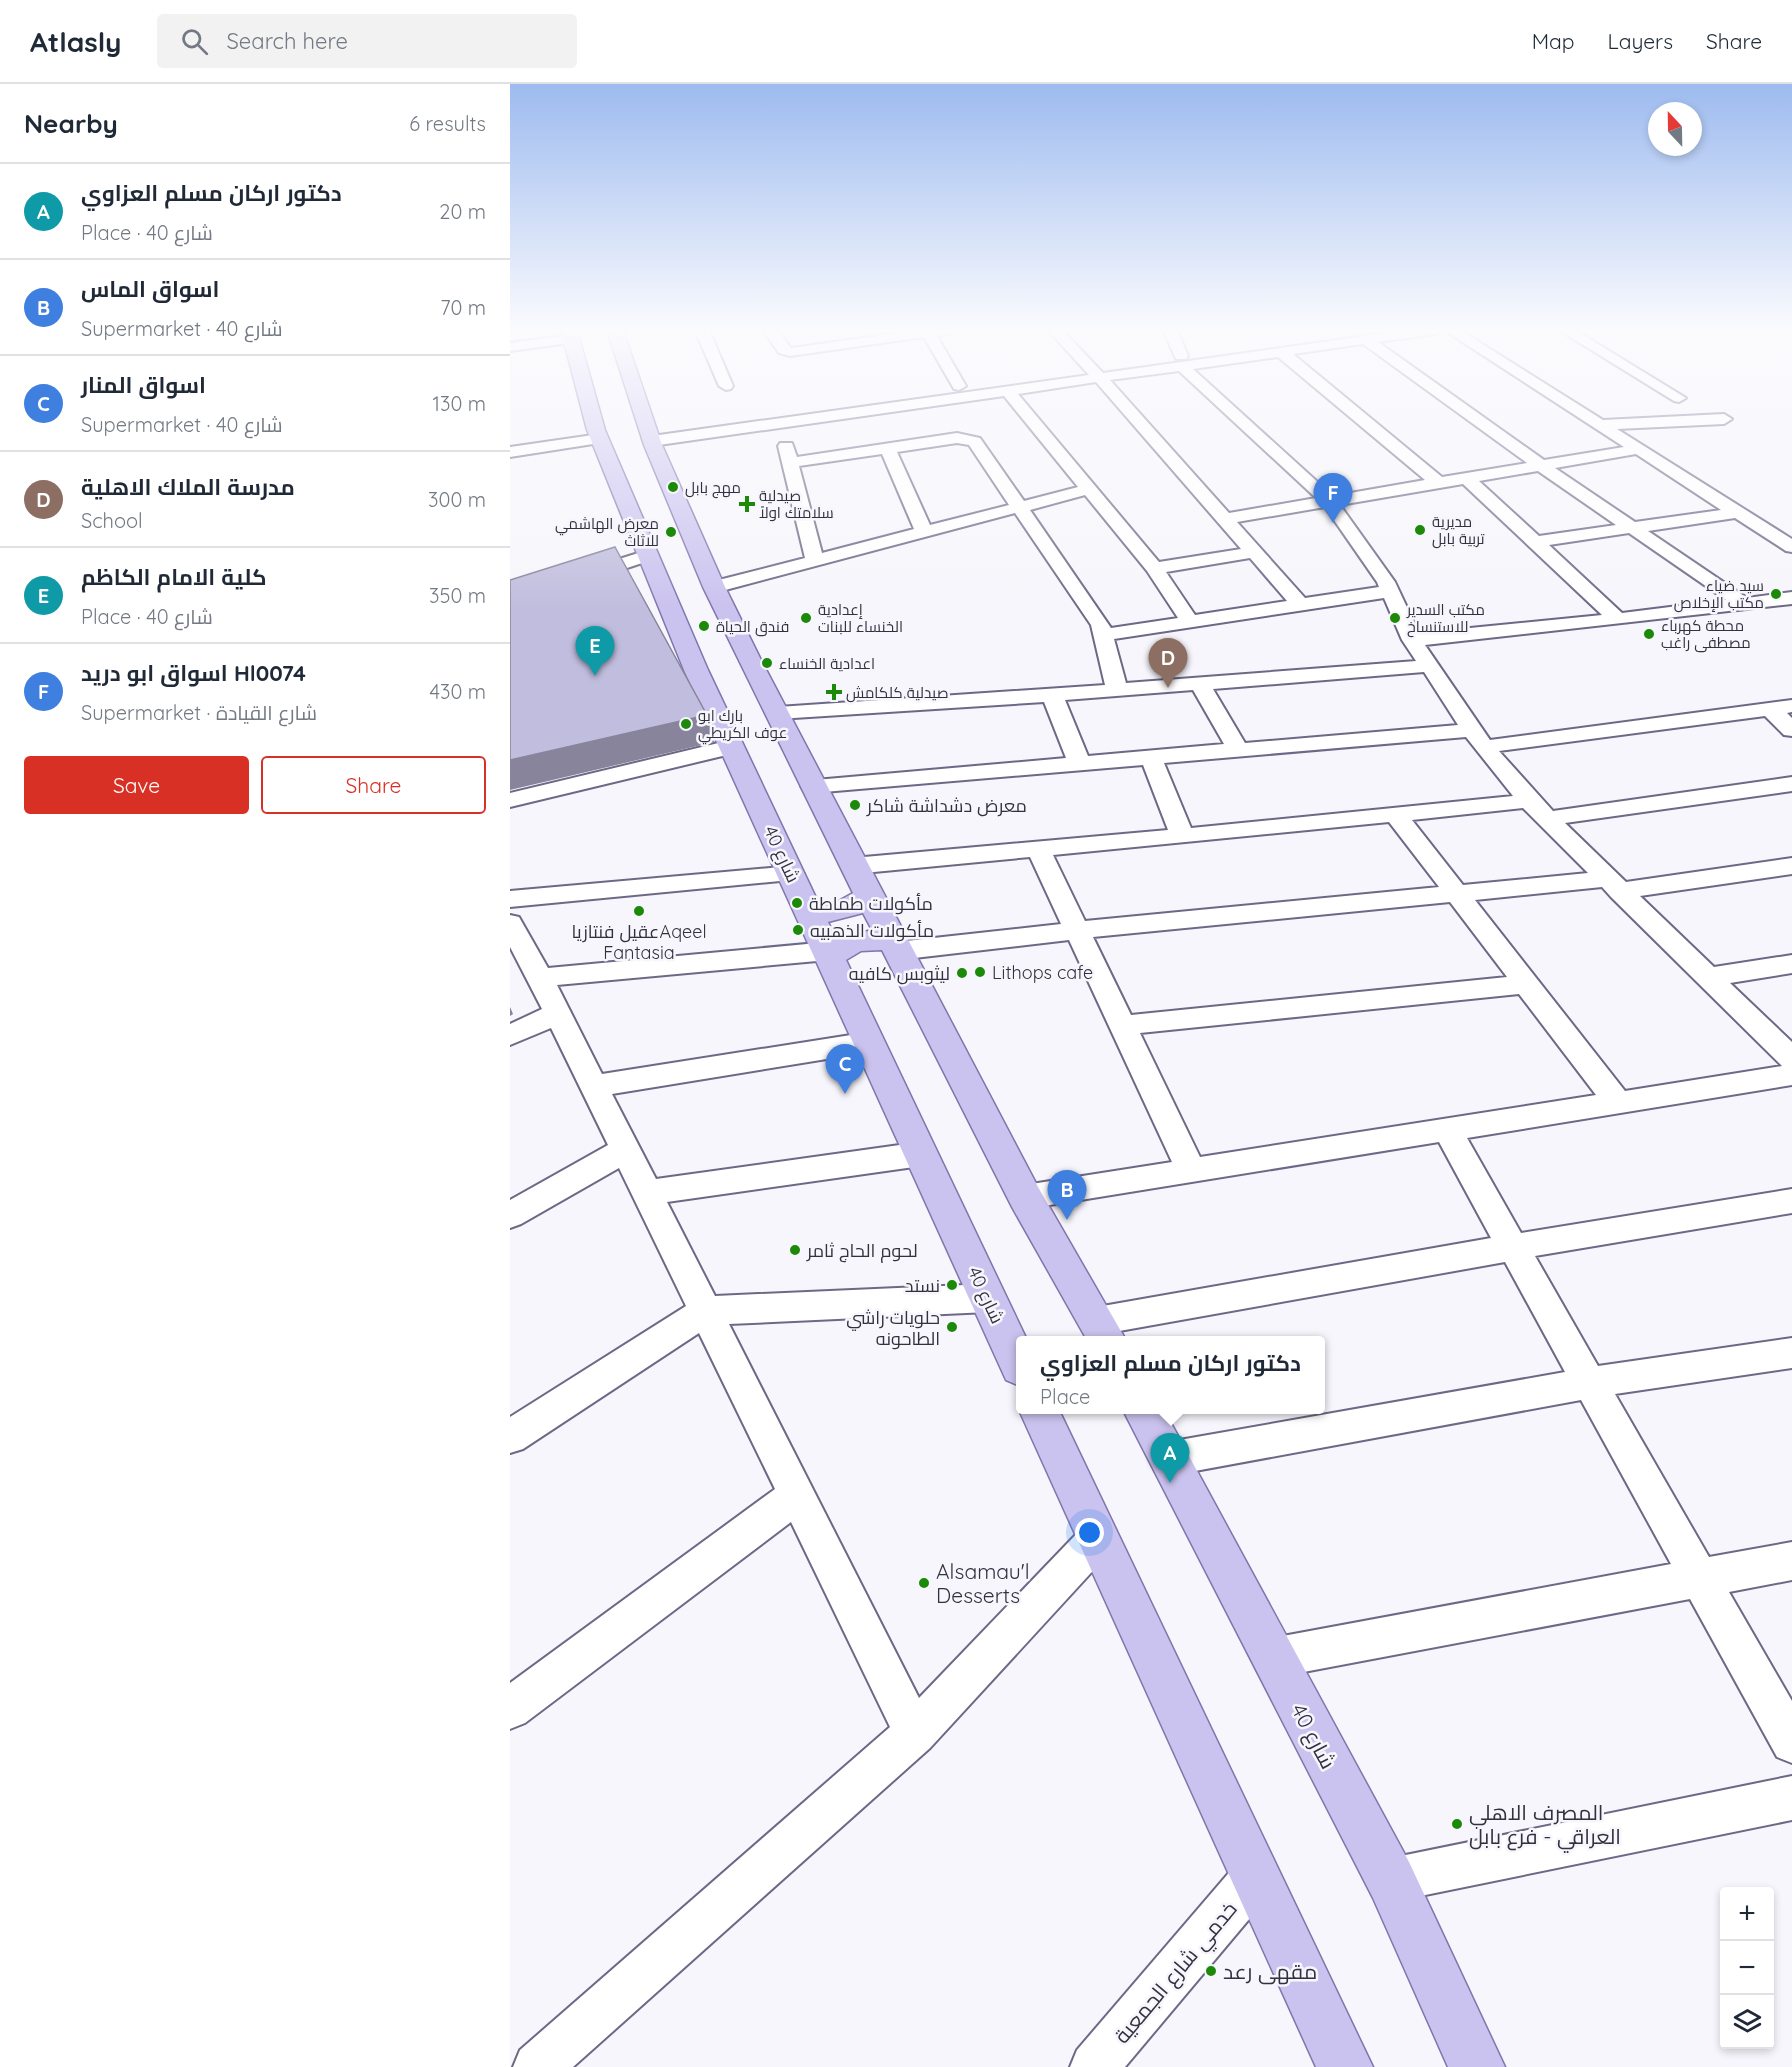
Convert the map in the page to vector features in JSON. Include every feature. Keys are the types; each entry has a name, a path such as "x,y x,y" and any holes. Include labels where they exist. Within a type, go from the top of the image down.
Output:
{"main road":[{"name":"شارع 40","path":"595,423 696,670 1016,1359"},
{"path":"646,423 714,587 812,786 1026,1197 1102,1331"},
{"path":"808,909 836,913 853,907 868,896"},
{"path":"829,954 861,940 894,946"},
{"path":"1041,1414 1345,2067"},
{"name":"شارع 40","path":"1145,1414 1391,1880 1477,2067"}],"street":[{"path":"650,435 729,423"},
{"path":"781,423 815,560"},
{"path":"650,435 784,423"},
{"path":"1034,423 1154,568 1190,622"},
{"path":"1139,423 1300,605"},
{"path":"1247,423 1330,502 1390,591 1412,640 1429,666 1478,738 1529,801 1792,1059"},
{"path":"1366,423 1440,484"},
{"path":"1484,423 1543,467 1744,604"},
{"path":"1598,423 1792,547"},
{"path":"1602,425 1652,423"},
{"path":"510,442 598,434"},
{"path":"510,452 598,434"},
{"path":"790,463 970,438 977,443 1022,507 1101,625 1117,690"},
{"path":"888,448 924,532"},
{"path":"1225,519 1468,480 1640,449"},
{"path":"1468,480 1618,619"},
{"path":"714,587 1089,489"},
{"path":"1533,542 1740,512"},
{"path":"1154,568 1254,552"},
{"path":"574,579 648,555"},
{"path":"1103,635 1390,591"},
{"path":"1412,640 1792,598"},
{"path":"778,713 1429,666"},
{"path":"1200,684 1238,750"},
{"path":"1052,695 1080,764"},
{"path":"812,786 1238,750 1478,738 1792,706"},
{"path":"1770,709 1792,730"},
{"path":"510,800 731,747"},
{"path":"1151,757 1182,836"},
{"path":"1547,819 1792,784"},
{"path":"853,866 1039,850 1529,801"},
{"path":"1396,815 1618,1103"},
{"path":"1039,850 1124,1025 1191,1171"},
{"path":"894,946 1457,894 1614,885 1792,866"},
{"path":"510,899 792,874"},
{"path":"510,923 558,1013 795,1496 915,1733"},
{"path":"540,978 829,954"},
{"path":"1708,977 1792,964"},
{"path":"1124,1025 1528,984"},
{"path":"510,1035 558,1013"},
{"path":"593,1086 870,1042"},
{"path":"1026,1197 1792,1075"},
{"path":"1447,1130 1792,1742"},
{"path":"510,1215 625,1150"},
{"path":"646,1193 921,1154"},
{"path":"1102,1331 1513,1247 1792,1201"},
{"path":"510,1437 705,1311 988,1298"},
{"path":"1168,1460 1588,1383 1792,1353"},
{"path":"510,1708 795,1496"},
{"path":"537,2067 915,1733 1098,1538"},
{"path":"1272,1658 1792,1561"},
{"path":"1391,1880 1792,1798"},
{"name":"خدمي شارع الجمعية","path":"1094,2067 1256,1877"}],"building":[{"path":"615,547 707,715 510,760 510,580"}],"place":[{"name":"مهج بابل","path":"673,487"},
{"name":"صيدلية سلامتك اولاً","path":"747,504"},
{"name":"اسواق ابو دريد Hl0074","path":"1333,523"},
{"name":"مديرية تربية بابل","path":"1420,530"},
{"name":"معرض الهاشمي للاثاث","path":"671,532"},
{"name":"سيد ضياء مكتب الإخلاص","path":"1776,594"},
{"name":"إعدادية الخنساء للبنات","path":"806,618"},
{"name":"مكتب السدير للاستنساخ","path":"1395,618"},
{"name":"فندق الحياة","path":"704,626"},
{"name":"محطة كهرباء مصطفى راغب","path":"1649,634"},
{"name":"اعدادية الخنساء","path":"767,663"},
{"name":"كلية الامام الكاظم","path":"595,676"},
{"name":"مدرسة الملاك الاهلية","path":"1168,688"},
{"name":"صيدلية كلكامش","path":"834,692"},
{"name":"بارك ابو عوف الكريطي","path":"686,724"},
{"name":"معرض دشداشة شاكر","path":"855,805"},
{"name":"مأكولات طماطة","path":"797,903"},
{"name":"عقيل فنتازياAqeel Fantasia","path":"639,911"},
{"name":"مأكولات الذهبيه","path":"798,930"},
{"name":"Lithops cafe","path":"980,972"},
{"name":"ليثوبس كافيه","path":"962,973"},
{"name":"اسواق المنار","path":"845,1094"},
{"name":"اسواق الماس","path":"1067,1220"},
{"name":"لحوم الحاج ثامر","path":"795,1250"},
{"name":"نستد","path":"952,1285"},
{"name":"حلويات راشي الطاحونه","path":"952,1327"},
{"name":"دكتور اركان مسلم العزاوي","path":"1170,1483"},
{"name":"Alsamau'l Desserts","path":"924,1583"},
{"name":"المصرف الاهلي العراقي - فرع بابل","path":"1457,1824"},
{"name":"مقهى رعد","path":"1211,1971"}]}
